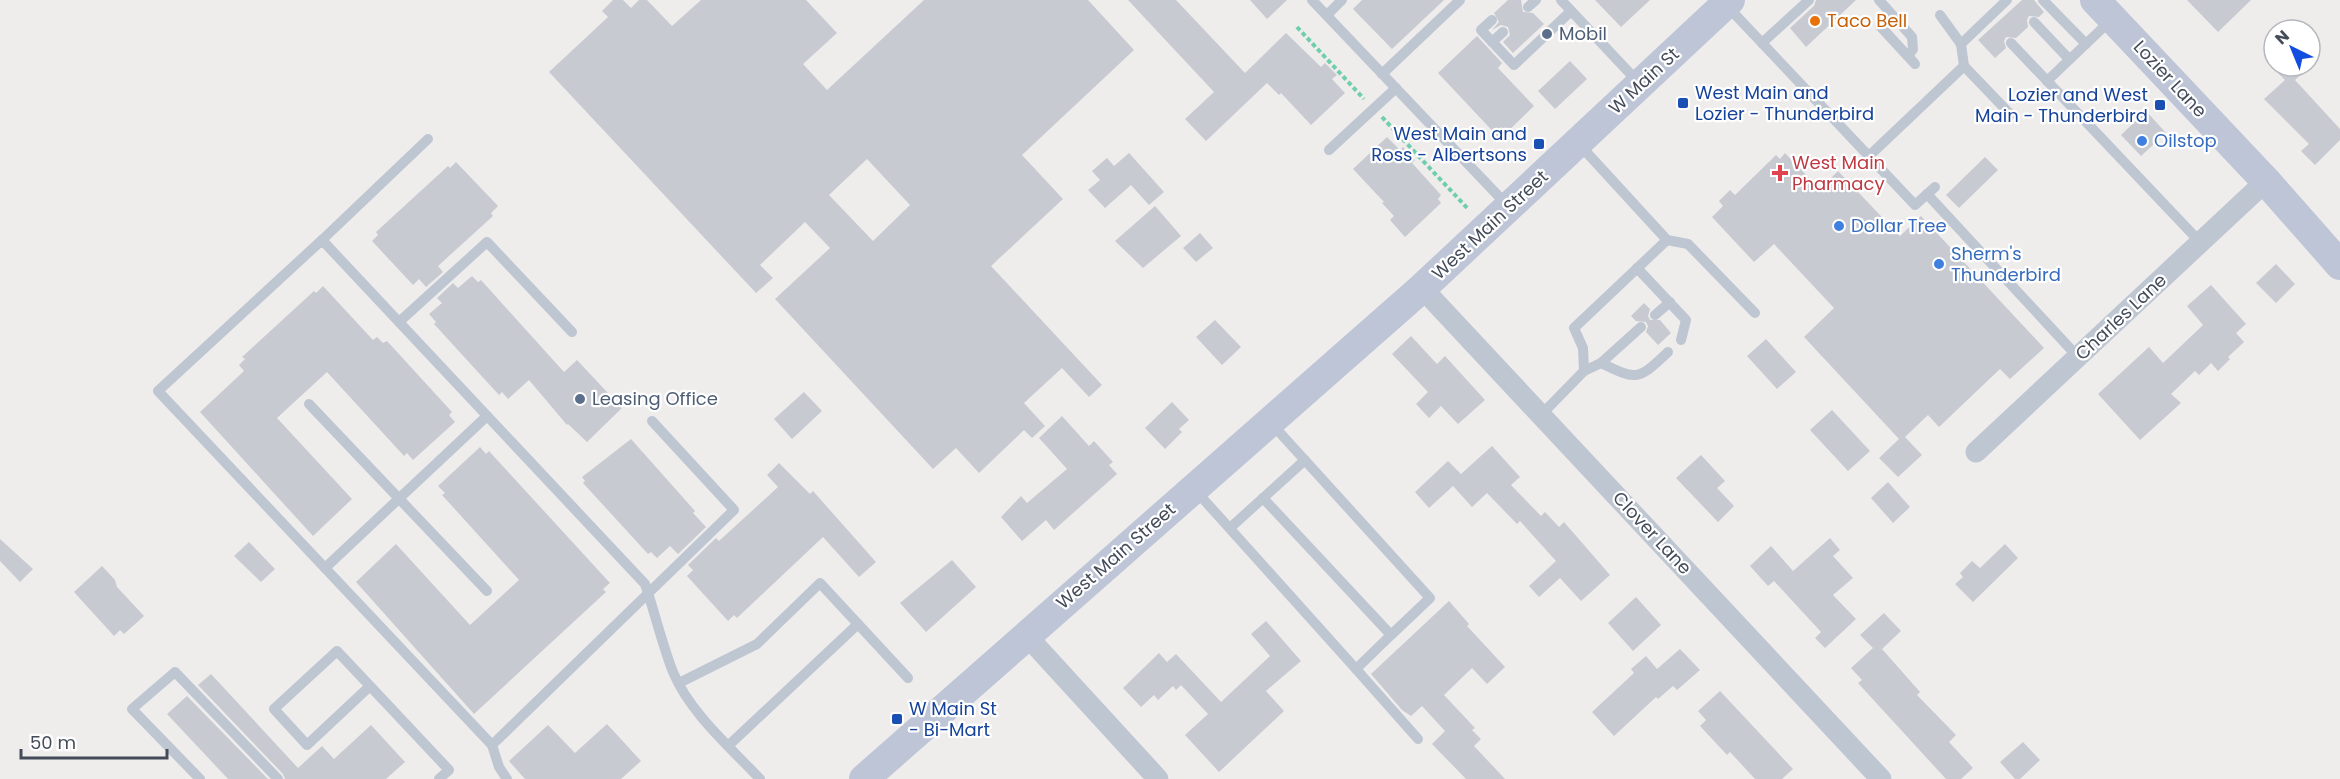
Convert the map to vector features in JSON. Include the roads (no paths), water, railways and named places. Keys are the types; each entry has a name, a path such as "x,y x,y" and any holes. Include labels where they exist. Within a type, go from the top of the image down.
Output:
{"main road":[{"name":"W Main St","path":"1568,153 1727,2"},
{"name":"Lozier Lane","path":"2104,9 2319,238 2340,266"},
{"name":"West Main Street","path":"864,779 1422,288 1568,153"}],"street":[{"name":"Charles Lane","path":"1976,452 2266,181"},
{"name":"Clover Lane","path":"1422,288 1881,779"},
{"path":"1026,635 1158,779"}],"lane":[{"path":"1312,0 1509,207"},
{"path":"1326,15 1342,0"},
{"path":"1382,74 1461,0"},
{"path":"1561,0 1641,84"},
{"path":"1762,43 1809,0"},
{"path":"1879,0 1912,37 1912,60 1880,26"},
{"path":"2043,0 2086,44"},
{"path":"1961,44 1991,22 2012,1"},
{"path":"1727,2 1762,43 1915,205 1931,190 2078,357"},
{"path":"2047,81 2086,44 2104,9"},
{"path":"1492,20 1481,30 1514,65 1571,11"},
{"path":"1940,15 1961,44 1964,66 2011,115"},
{"path":"2034,22 2069,59"},
{"path":"1492,42 1503,32"},
{"path":"2011,43 2200,242"},
{"path":"1869,156 1964,66"},
{"path":"1329,150 1396,88"},
{"path":"428,139 158,391 492,745 499,767 507,779"},
{"path":"1568,153 1667,240 1688,244 1755,313"},
{"path":"322,240 645,584 679,683 695,709 760,779"},
{"path":"1584,371 1583,348 1574,328 1667,240"},
{"path":"399,322 487,242 572,332"},
{"path":"1637,268 1686,320 1681,339"},
{"path":"1655,315 1670,302"},
{"path":"1541,415 1584,371 1601,363 1641,327"},
{"path":"1601,363 1629,377 1646,373 1668,352"},
{"path":"309,404 487,591"},
{"path":"325,568 487,416"},
{"path":"492,745 734,510 652,421"},
{"path":"1270,422 1430,598 1356,669"},
{"path":"1230,528 1305,460"},
{"path":"1194,488 1418,739"},
{"path":"1263,498 1391,635"},
{"path":"679,683 757,644 820,583 908,678"},
{"path":"729,745 858,624"},
{"path":"370,687 307,745 274,709 337,651 449,770 439,779"},
{"path":"200,779 132,709 175,672 278,779"}],"place":[{"name":"Taco Bell","path":"1815,21"},
{"name":"Mobil","path":"1547,34"},
{"name":"West Main and Lozier - Thunderbird","path":"1683,103"},
{"name":"Lozier and West Main - Thunderbird","path":"2160,105"},
{"name":"Oilstop","path":"2142,141"},
{"name":"West Main and Ross - Albertsons","path":"1539,144"},
{"name":"West Main Pharmacy","path":"1780,173"},
{"name":"Dollar Tree","path":"1839,226"},
{"name":"Sherm's Thunderbird","path":"1939,264"},
{"name":"Leasing Office","path":"580,399"},
{"name":"W Main St - Bi-Mart","path":"897,719"}]}
